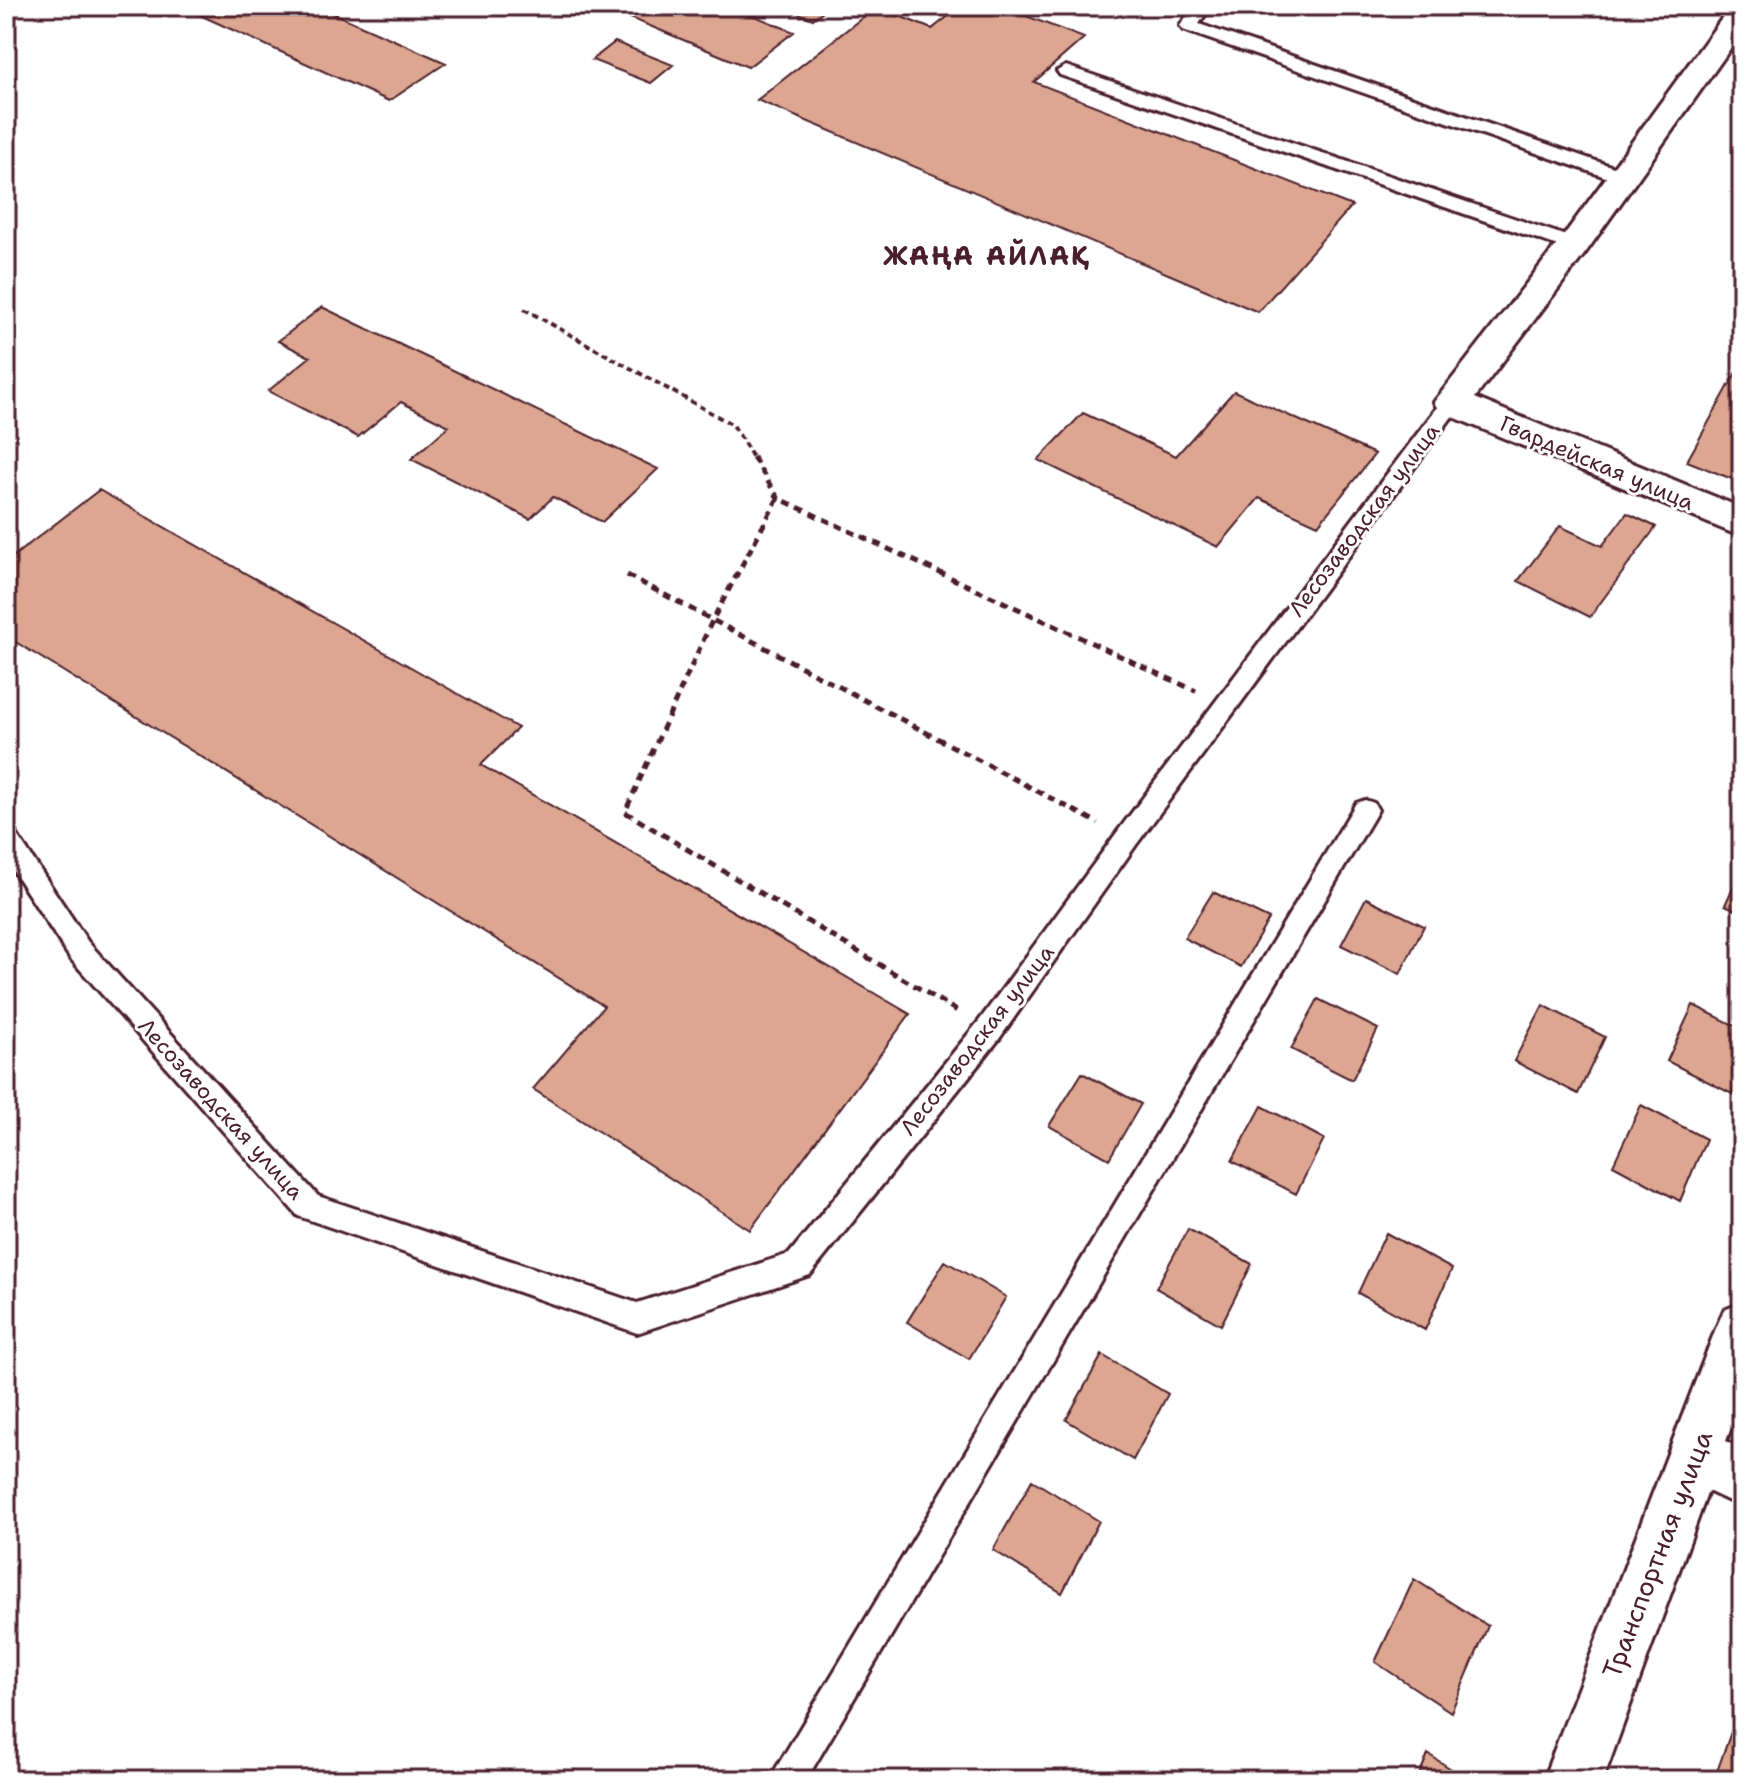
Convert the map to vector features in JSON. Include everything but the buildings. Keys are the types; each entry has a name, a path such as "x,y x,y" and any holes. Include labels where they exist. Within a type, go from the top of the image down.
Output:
{"street":[{"name":"Лесозаводская улица","path":"1452,402 1574,245 1742,11"},
{"name":"Гвардейская улица","path":"1452,402 1742,523"},
{"name":"Транспортная улица","path":"1576,1779 1742,1328"},
{"path":"1695,1453 1742,1480"}],"lane":[{"path":"1202,6 1189,26 1624,177"},
{"path":"1066,71 1574,245"},
{"name":"Лесозаводская улица","path":"6,839 79,950 308,1206 637,1318 799,1265 989,1030 1127,838 1452,402"},
{"path":"786,1780 1365,810"}],"path":[{"path":"524,309 733,425 778,498 1226,705"},
{"path":"778,498 712,621 625,812 989,1030"},
{"path":"627,575 1127,838"}],"district":[{"name":"ЖАҢА АЙЛАҚ","path":"987,255"}]}
